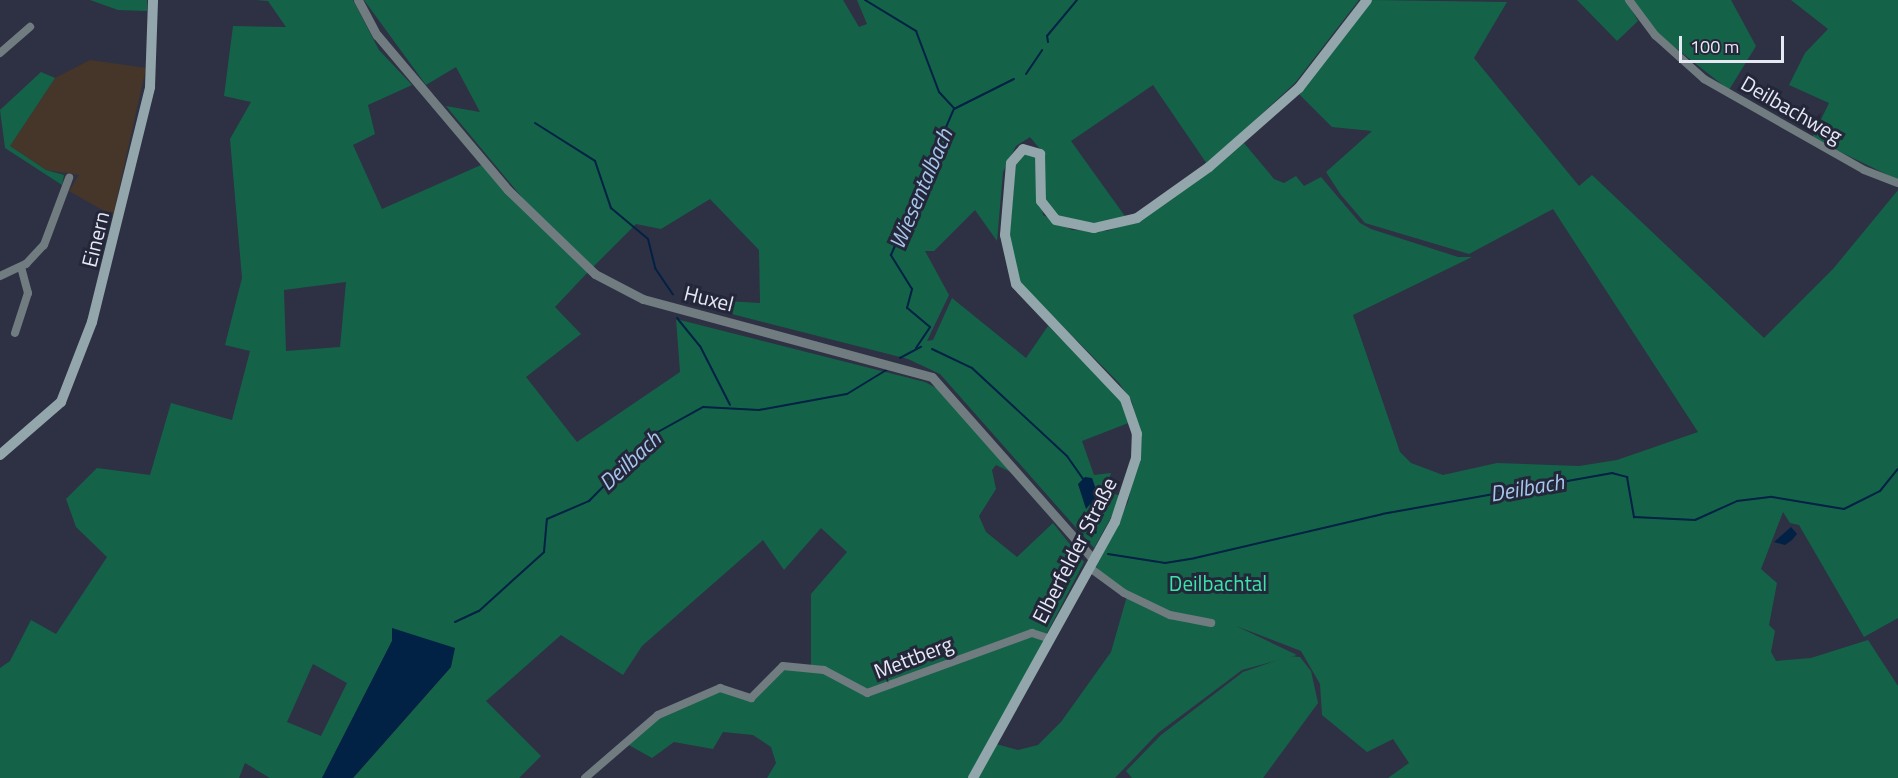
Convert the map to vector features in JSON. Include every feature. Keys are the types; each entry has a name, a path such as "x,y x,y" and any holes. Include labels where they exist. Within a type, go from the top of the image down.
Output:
{"main road":[{"name":"Einern","path":"0,455 61,402 92,322 150,87 153,0"},
{"name":"Elberfelder Straße","path":"973,778 1092,564 1132,481 1137,434 1115,386 1016,284 1005,235 1011,163 1023,149 1040,154 1041,201 1056,220 1094,228 1137,219 1209,167 1299,87 1367,0"}],"street":[{"name":"Huxel","path":"358,0 377,35 508,190 595,274 643,299 932,377 1092,564"},
{"name":"Deilbachweg","path":"1629,0 1655,35 1704,79 1864,170 1898,183"},
{"path":"0,53 30,27"},
{"path":"0,276 21,267 44,245 69,178"},
{"path":"15,333 28,293 21,267"},
{"path":"1092,564 1124,593 1170,615 1211,623"},
{"name":"Mettberg","path":"585,778 658,715 720,688 751,698 783,666 824,670 867,693 1032,633 1050,639"}],"shaded area":[{"path":"90,60 146,68 113,216 69,191 79,175 46,170 10,146 55,78"}],"green space":[{"path":"90,0 147,0 147,11 118,10"},
{"path":"255,0 353,0 379,50 412,85 368,105 375,134 353,145 382,209 481,165 588,272 555,307 581,334 526,377 577,442 680,372 676,319 925,382 940,390 1013,473 996,465 992,470 996,489 979,516 986,532 1017,557 1053,523 1084,562 1046,635 1032,632 867,692 811,665 811,594 847,552 821,528 784,570 763,540 642,646 623,675 561,635 486,701 541,756 519,778 353,778 451,667 392,629 392,641 322,778 270,778 245,763 239,778 0,778 0,668 10,661 31,620 56,634 107,557 76,527 66,499 97,468 150,475 171,403 232,420 250,351 225,345 242,278 230,139 251,102 224,96 233,26 286,27 268,1","holes":["346,282 340,347 286,351 284,290","313,664 347,683 321,736 287,722"]},
{"path":"364,0 843,0 859,27 867,24 857,0 1359,0 1295,83 1207,164 1153,85 1071,141 1127,219 1094,224 1058,219 1045,206 1044,154 1030,137 1016,146 1003,172 997,241 975,210 934,251 925,251 949,295 927,341 933,340 952,298 1026,358 1048,326 1121,397 1131,422 1082,441 1094,475 1111,473 1105,492 1123,496 1094,548 940,374 908,359 716,310 726,301 760,303 759,250 710,199 661,229 636,224 593,267 525,201 446,106 480,112 456,67 426,85"},
{"name":"Deilbachtal","path":"1371,0 1507,2 1474,58 1579,186 1592,175 1764,338 1833,269 1898,190 1898,618 1864,637 1799,525 1790,523 1783,512 1761,569 1777,583 1769,625 1775,631 1771,652 1776,661 1811,658 1868,640 1898,686 1898,778 1388,778 1409,763 1393,739 1367,752 1322,715 1320,684 1301,651 1236,626 1297,655 1242,670 1158,733 1115,778 977,778 996,744 1018,750 1038,745 1061,722 1111,652 1127,596 1170,617 1192,624 1114,590 1096,567 1128,502 1141,438 1132,402 1119,383 1020,283 1009,239 1016,161 1025,154 1035,156 1043,215 1072,230 1107,231 1140,220 1244,143 1274,179 1284,183 1296,176 1304,186 1321,177 1360,223 1371,229 1458,257 1472,257 1353,315 1400,452 1411,463 1443,475 1497,463 1579,466 1617,460 1698,432 1553,209 1469,254 1365,223 1341,195 1326,172 1372,131 1332,127 1298,93"},
{"path":"1577,0 1626,0 1638,21 1617,41"},
{"path":"1632,0 1731,0 1756,46 1729,90 1658,34"},
{"path":"1791,0 1898,0 1898,180 1812,138 1829,103 1789,85 1805,53 1828,29"},
{"path":"41,72 55,78 10,146 46,170 64,175 62,185 5,148 0,110"},
{"path":"1032,635 1046,640 969,778 767,778 776,763 771,747 753,735 723,732 713,749 674,742 652,758 627,744 657,717 719,690 745,700 783,668 823,672 867,694"},
{"path":"1289,656 1300,657 1311,671 1318,703 1263,778 1132,778 1126,771 1161,735 1243,672"}],"water":[{"path":"1085,477 1092,478 1098,495 1086,509 1078,484"},
{"path":"1791,527 1797,534 1792,540 1785,545 1774,542"},
{"path":"392,628 455,648 451,667 353,778 322,778 392,641"}],"waterway":[{"path":"865,0 916,31 939,92 954,108"},
{"name":"Wiesentalbach","path":"1048,42 1047,36 1077,0"},
{"name":"Wiesentalbach","path":"1026,74 1042,50"},
{"name":"Wiesentalbach","path":"916,348 930,327 907,308 912,289 891,255 954,109 1014,79"},
{"path":"535,123 595,161 611,208 648,239 655,268 673,295"},
{"path":"677,318 700,346 730,405"},
{"name":"Deilbach","path":"900,358 921,347"},
{"name":"Deilbach","path":"932,349 972,368 1067,456 1084,480"},
{"name":"Deilbach","path":"455,622 479,611 544,552 547,519 589,501 656,433 703,407 759,410 847,394 888,369"},
{"name":"Deilbach","path":"1108,554 1165,563 1382,514 1612,473 1627,477 1634,517 1695,520 1737,501 1772,497 1844,509 1880,491 1898,469"},
{"name":"Deilbach","path":"1091,503 1096,533"}]}
